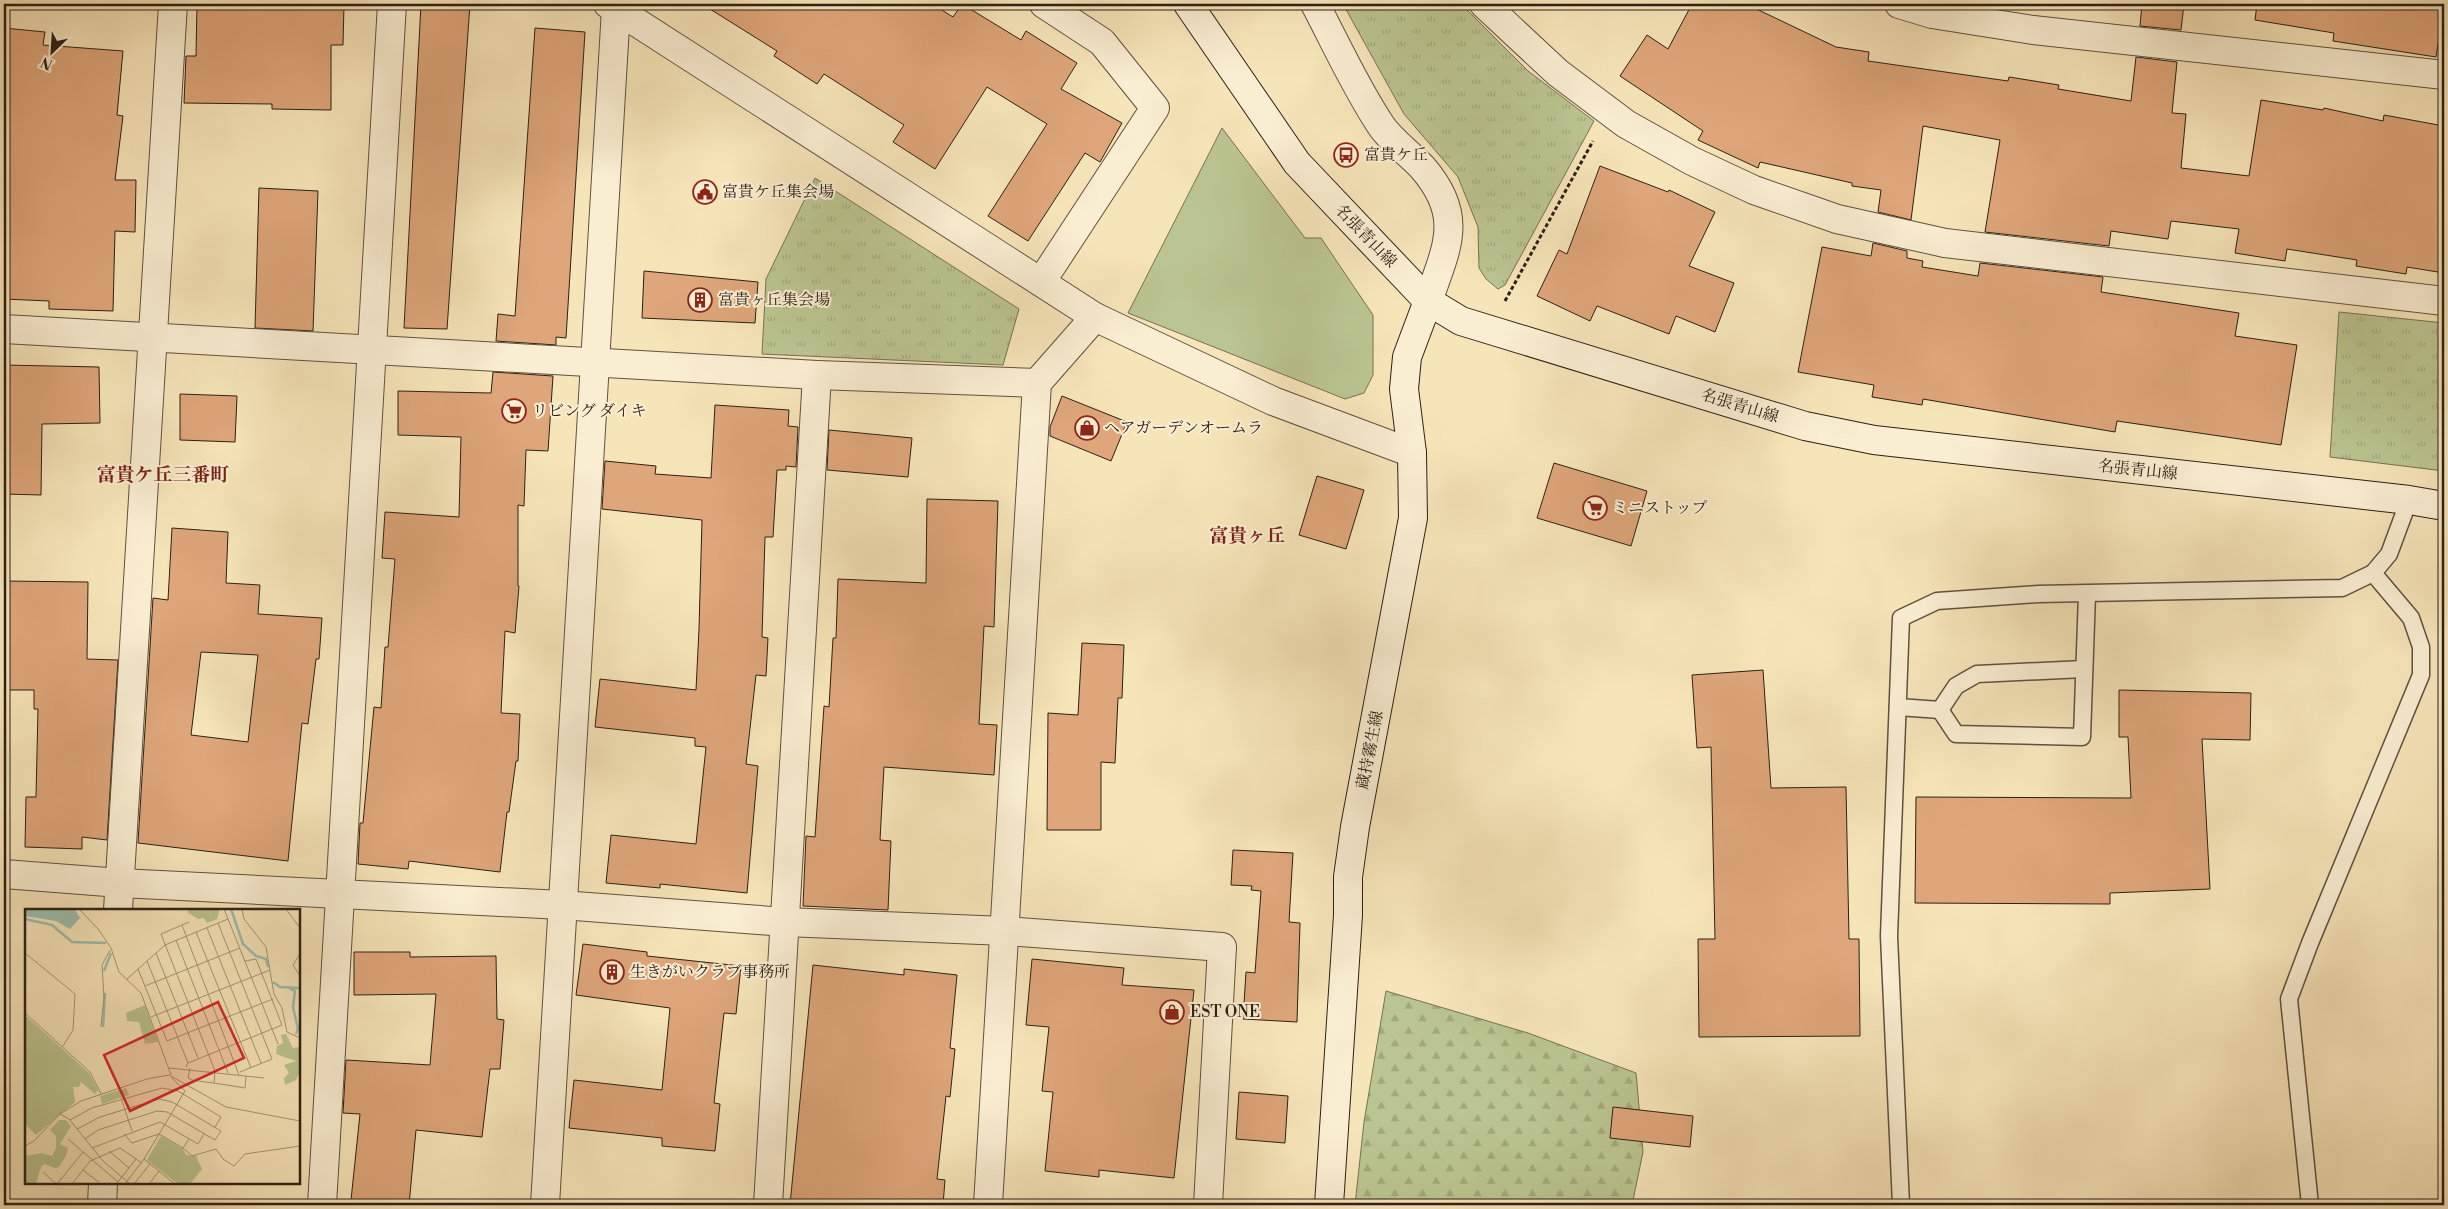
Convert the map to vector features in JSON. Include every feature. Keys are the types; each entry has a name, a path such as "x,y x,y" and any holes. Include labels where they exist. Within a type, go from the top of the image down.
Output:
{"street":[{"path":"118,909 173,4"},
{"path":"322,1205 392,4"},
{"path":"1041,282 1155,108 1102,42 1044,4"},
{"name":"名張青山線","path":"1188,4 1297,163 1428,301 1461,322 1806,426 1874,440 2409,500 2444,506"},
{"name":"蔵持霧生線","path":"1315,4 1380,126 1422,167 1439,189 1449,218 1448,244 1407,357 1404,389 1412,453 1413,518 1355,827 1348,877 1348,915 1329,1205"},
{"path":"1484,4 1558,73 1626,124 1692,160 1754,190 1837,219 1945,243 2444,301"},
{"path":"1900,4 1932,14 2033,30 2444,75"},
{"path":"614,5 1095,317 1273,401 1412,453"},
{"path":"545,1205 596,363 614,5"},
{"path":"988,1205 1037,383 1095,317"},
{"path":"4,329 817,375 1037,383"},
{"path":"768,1205 817,375"},
{"path":"4,874 120,883 562,905 785,922 1005,931 1222,947 1208,1205"},
{"path":"102,1205 103,1184"}],"lane":[{"path":"1901,1205 1889,936 1901,618 1937,600 2087,594 2342,588 2373,573 2389,554 2409,500"},
{"path":"2310,1205 2289,999 2310,943 2421,675 2421,647 2411,618 2373,573"},
{"path":"1940,710 1956,734 2082,737 2087,594"},
{"path":"1940,710 1956,686 1977,674 2084,669"},
{"path":"1898,707 1940,710"}],"path":[{"path":"1502,306 1610,112"}],"green space":[{"path":"1343,4 1461,4 1528,71 1594,121 1505,285 1498,289 1486,279 1479,268 1478,227 1458,177 1404,114"},
{"path":"1222,128 1305,238 1321,238 1373,315 1373,375 1364,393 1345,399 1128,313"},
{"path":"815,178 1019,309 1003,365 762,354 766,279"},
{"path":"2339,312 2444,323 2444,471 2330,457"},
{"path":"1386,991 1528,1033 1636,1073 1643,1152 1632,1205 1355,1205 1364,1122"}],"building":[{"path":"197,4 344,4 343,45 331,45 331,110 272,109 272,104 184,103 186,56 196,56"},
{"path":"421,4 470,4 447,329 404,328"},
{"path":"702,4 932,4 953,17 962,4 1021,40 1026,31 1077,63 1061,89 1122,123 1100,162 1085,153 1028,241 988,216 1047,124 987,87 935,169 893,142 904,125 824,74 817,84 774,56 777,51"},
{"path":"1692,4 1746,4 1836,47 1869,52 1868,61 2008,81 2009,77 2059,85 2058,89 2131,101 2136,57 2177,62 2172,113 2186,114 2181,168 2249,176 2261,100 2323,110 2324,108 2383,121 2384,115 2444,126 2444,273 2407,267 2406,274 2356,266 2357,260 2287,249 2285,261 2235,253 2239,229 2171,221 2168,239 2111,231 2109,246 1985,232 2000,140 1923,126 1911,220 1878,212 1881,190 1852,186 1852,183 1760,162 1758,168 1698,140 1703,131 1620,76 1647,35 1668,49"},
{"path":"2142,4 2184,4 2181,30 2140,26"},
{"path":"2257,4 2444,4 2444,7 2436,57 2333,41 2334,33 2255,20"},
{"path":"4,28 45,32 43,45 123,51 117,115 123,116 115,180 136,180 135,232 115,231 113,311 49,309 49,301 4,299"},
{"path":"535,28 585,32 566,338 556,337 556,345 496,341 498,314 515,316"},
{"path":"1600,166 1668,192 1669,190 1715,212 1689,266 1734,283 1715,332 1676,316 1669,334 1597,306 1590,321 1537,296 1559,250 1567,254"},
{"path":"259,188 318,191 313,331 255,328"},
{"path":"1873,243 1907,251 1907,258 1923,261 1922,267 1978,276 1980,263 2103,277 2101,292 2239,313 2235,336 2297,345 2281,445 2117,421 2115,432 1923,399 1922,405 1872,397 1874,385 1798,372 1822,247 1871,256"},
{"name":"富貴ヶ丘集会場","path":"644,271 758,282 755,323 642,318"},
{"path":"4,365 99,367 100,423 42,424 41,495 4,494"},
{"path":"493,372 553,376 548,451 526,450 524,506 518,505 519,586 515,633 505,631 501,713 520,714 518,761 516,761 509,812 507,812 500,872 409,861 408,869 358,864 360,823 363,823 374,707 381,708 385,647 388,647 395,559 382,558 385,512 459,517 461,437 398,435 398,391 491,393"},
{"path":"180,394 237,396 235,442 180,440"},
{"name":"ヘアガーデンオームラ","path":"1062,396 1127,422 1111,461 1050,436 1050,427"},
{"path":"715,405 789,410 788,426 798,427 796,467 786,466 786,470 777,470 773,537 765,537 762,637 768,638 766,676 756,675 746,764 758,766 747,893 660,884 660,888 606,883 611,835 696,844 706,747 695,746 695,738 595,727 600,679 696,690 699,629 702,520 602,509 605,461 656,466 655,474 711,478"},
{"path":"829,430 912,438 908,477 827,470"},
{"name":"ミニストップ","path":"1554,463 1647,491 1631,546 1537,518"},
{"path":"1317,476 1364,490 1346,549 1299,535"},
{"path":"927,499 998,501 994,627 984,626 979,724 997,725 994,775 884,767 880,840 891,841 888,910 803,906 806,836 815,837 824,706 829,707 833,638 836,638 838,579 926,583"},
{"path":"172,528 228,532 226,583 260,585 258,614 322,618 319,659 316,659 308,724 302,723 288,861 138,843 153,598 168,600","holes":["201,652 258,655 248,742 191,735"]},
{"path":"4,581 88,582 87,659 118,660 107,840 82,837 82,849 25,847 26,797 36,797 38,709 34,709 34,690 4,690"},
{"path":"1082,643 1124,645 1122,698 1118,698 1115,763 1101,762 1101,830 1047,830 1048,713 1078,715"},
{"path":"1763,670 1771,788 1846,787 1849,939 1859,939 1860,1036 1699,1037 1698,939 1715,939 1711,747 1697,748 1692,675"},
{"path":"2119,690 2251,693 2250,740 2202,739 2210,889 2110,893 2110,904 1915,903 1916,797 2131,798 2128,737 2119,737"},
{"path":"1233,850 1293,853 1289,922 1300,923 1297,1022 1243,1019 1246,972 1255,973 1261,891 1251,890 1252,886 1231,885"},
{"path":"583,944 647,952 647,956 741,966 736,1014 724,1013 714,1103 720,1104 715,1151 662,1146 662,1138 569,1128 574,1080 662,1090 670,1008 576,995"},
{"path":"354,952 410,952 410,957 496,956 497,1019 504,1020 500,1069 490,1069 482,1137 416,1130 409,1205 351,1200 360,1114 343,1113 346,1060 430,1065 436,994 354,995"},
{"path":"1032,959 1124,968 1122,985 1194,990 1174,1178 1099,1170 1099,1177 1045,1171 1053,1092 1042,1091 1049,1027 1026,1025"},
{"path":"813,965 904,975 904,969 957,975 950,1048 955,1049 950,1097 946,1096 937,1179 945,1180 943,1205 790,1205"},
{"path":"1239,1092 1288,1096 1285,1143 1236,1139"},
{"path":"1613,1107 1693,1116 1690,1147 1610,1138"}],"place":[{"name":"富貴ケ丘","path":"1346,155"},
{"name":"富貴ケ丘集会場","path":"705,192"},
{"name":"富貴ヶ丘集会場","path":"700,300"},
{"name":"リビング ダイキ","path":"514,411"},
{"name":"ヘアガーデンオームラ","path":"1087,428"},
{"name":"ミニストップ","path":"1595,508"},
{"name":"生きがいクラブ事務所","path":"612,972"},
{"name":"EST ONE","path":"1172,1012"}],"district":[{"name":"富貴ケ丘三番町","path":"163,475"},
{"name":"富貴ヶ丘","path":"1247,536"}]}
